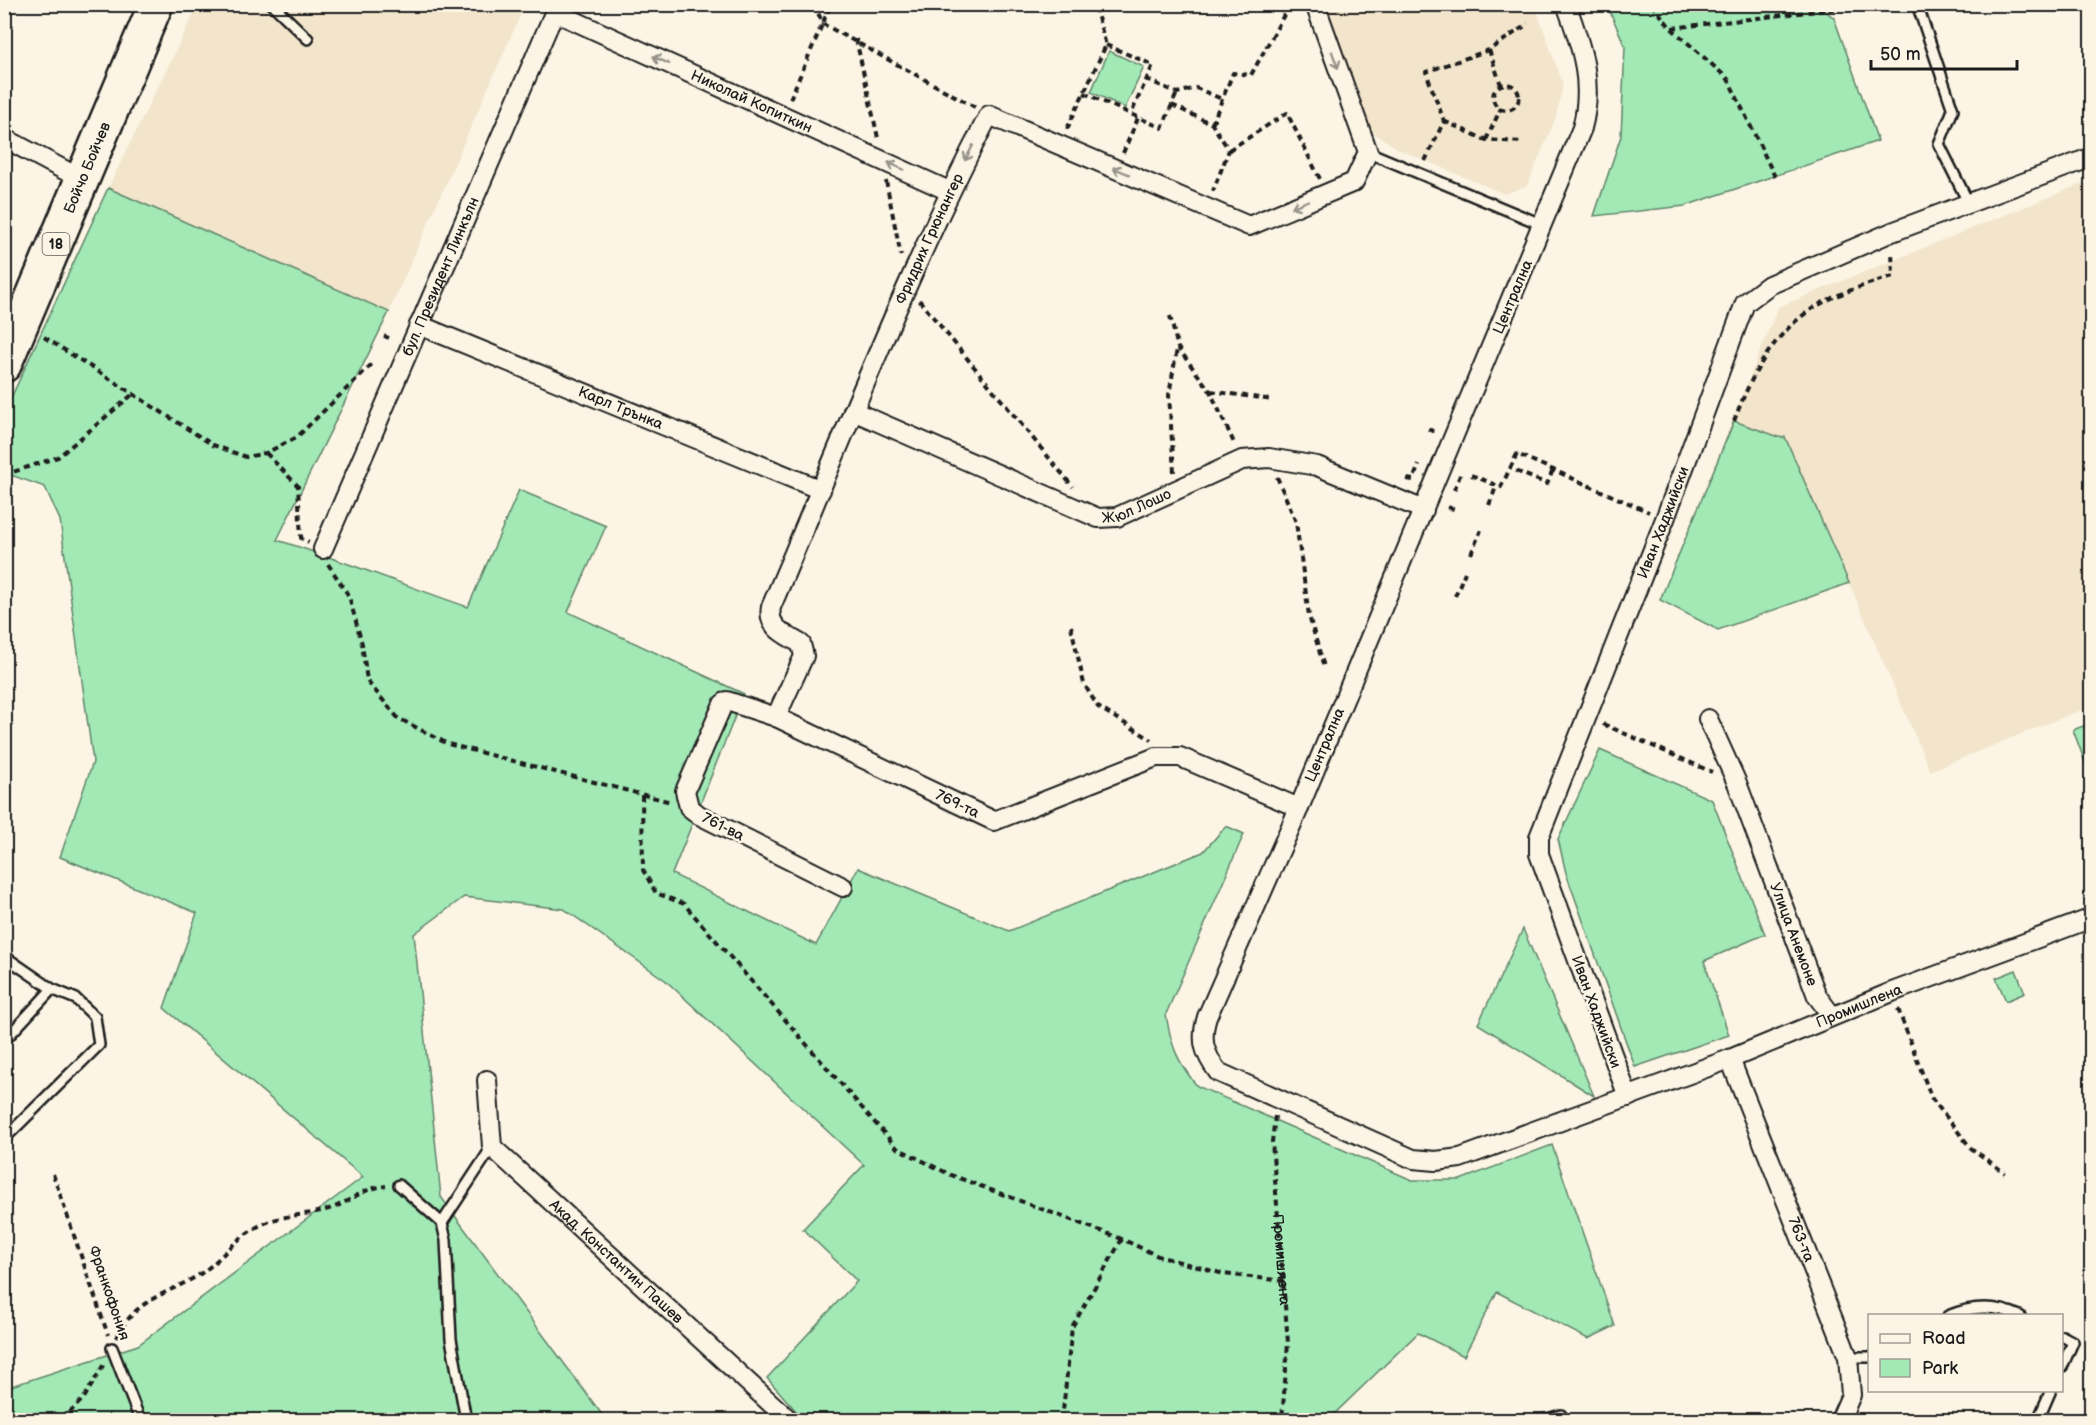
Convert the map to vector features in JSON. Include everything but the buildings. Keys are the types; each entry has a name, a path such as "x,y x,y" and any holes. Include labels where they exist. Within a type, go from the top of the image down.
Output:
{"highway":[{"name":"Бойчо Бойчев","path":"4,365 156,4"}],"street":[{"path":"989,115 1248,226 1354,182 1368,152 1315,4"},
{"name":"Централна","path":"1566,4 1586,64 1589,86 1587,109 1582,128 1424,510 1202,1034 1205,1054 1218,1072 1413,1159 1436,1161 1460,1158 1628,1096"},
{"name":"Николай Копиткин","path":"556,8 782,117 949,191"},
{"name":"бул. Президент Линкълн","path":"323,549 556,8"},
{"name":"Фридрих Грюнангер","path":"776,717 804,656 801,644 773,626 769,617 906,284 949,191 989,115"},
{"path":"4,138 83,180"},
{"path":"4,154 24,150"},
{"name":"Иван Хаджийски","path":"1628,1096 1539,854 1539,837 1665,519 1745,303 1769,285 1892,232 2091,157"},
{"name":"Карл Трънка","path":"420,325 821,490"},
{"name":"Жюл Лошо","path":"853,411 1098,518 1117,517 1242,460 1269,458 1317,466 1424,510"},
{"name":"761-ва","path":"776,717 735,702 728,701 723,704 685,791 689,807 699,815 843,888"},
{"name":"769-та","path":"776,717 993,821 1137,763 1156,757 1180,757"},
{"name":"Улица Анемоне","path":"1708,718 1728,738 1737,783 1771,847 1817,996 1832,1016"},
{"path":"1180,757 1299,808"},
{"name":"Промишлена","path":"1628,1096 1730,1059 1892,992 2091,918"},
{"name":"763-та","path":"1730,1059 1848,1357 1851,1395 1840,1420"},
{"path":"487,1080 492,1147"},
{"name":"Акад. Константин Пашев","path":"492,1147 789,1420"}],"lane":[{"path":"272,4 308,39"},
{"path":"1917,4 1953,110 1939,144 1969,204"},
{"path":"1368,152 1543,225"},
{"path":"4,956 52,988 76,999 95,1017 99,1044 4,1139"},
{"path":"4,1041 52,988"},
{"path":"442,1223 492,1147"},
{"path":"399,1185 442,1223 446,1240 451,1339 466,1420"},
{"path":"1953,1314 1969,1307 2009,1311 2015,1314"},
{"path":"2063,1337 2073,1341 2063,1363"},
{"name":"Франкофония","path":"112,1348 140,1420"},
{"path":"1848,1357 1868,1357"},
{"path":"2038,1420 2050,1392"},
{"path":"1544,1420 1561,1415"}],"path":[{"path":"814,4 823,24 856,39 989,115"},
{"path":"782,117 831,4"},
{"path":"1060,145 1106,45 1094,4"},
{"path":"1212,123 1233,73 1251,75 1290,4"},
{"path":"1652,4 1671,28 1728,79 1777,181"},
{"path":"1671,28 1834,9 1846,4"},
{"path":"1522,142 1486,141 1444,121 1426,72 1489,50 1528,24"},
{"path":"856,39 906,284 1098,518"},
{"path":"1106,45 1153,65 1131,114"},
{"path":"1489,50 1501,85"},
{"path":"1146,80 1177,93 1196,88 1222,99"},
{"path":"1501,85 1512,85 1519,94 1516,105 1506,110 1501,108 1494,99 1496,88 1501,85"},
{"path":"1084,93 1161,128 1177,93"},
{"path":"1172,105 1212,123 1229,150"},
{"path":"1486,141 1501,108"},
{"path":"1207,208 1229,150 1287,113 1327,193"},
{"path":"1116,169 1138,118"},
{"path":"1419,175 1444,121"},
{"path":"1734,421 1745,390 1765,353 1789,326 1830,299 1893,276 1892,232"},
{"path":"1170,316 1178,348 1210,391 1242,460"},
{"path":"23,324 213,445 246,457 266,453 297,436 372,364"},
{"path":"1175,490 1169,395 1178,348"},
{"path":"1210,391 1273,400"},
{"path":"4,475 58,457 132,395"},
{"path":"1428,429 1433,431 1436,428"},
{"path":"266,453 298,486 301,538 323,549 326,560 349,596 362,644 367,681 398,718 448,744 689,807"},
{"path":"1471,475 1501,487 1517,454 1665,519"},
{"path":"1269,458 1296,522 1309,616 1324,667"},
{"path":"1516,471 1548,484 1553,470"},
{"path":"1454,490 1461,472"},
{"path":"1407,478 1413,480"},
{"path":"1489,505 1495,478"},
{"path":"1448,507 1456,510"},
{"path":"1471,554 1481,530"},
{"path":"1455,596 1465,572"},
{"path":"1071,626 1084,684 1098,708 1180,757"},
{"path":"1586,716 1737,783"},
{"path":"642,795 643,870 656,893 684,904 897,1148 951,1175 1122,1239 1158,1256 1224,1274 1285,1281"},
{"path":"2091,966 2087,999 2091,1026"},
{"path":"1892,992 1932,1099 1971,1148 2005,1173"},
{"name":"Промишлена","path":"1277,1099 1272,1142 1285,1281 1288,1343 1282,1420"},
{"name":"Франкофония","path":"52,1174 112,1348"},
{"path":"62,1420 84,1398 125,1320 150,1299 198,1275 234,1242 262,1224 332,1208 369,1188 399,1185"},
{"path":"1062,1420 1072,1328 1122,1239"}],"shaded area":[{"path":"198,5 525,5 389,312 108,188"},
{"path":"1327,5 1535,5 1563,85 1555,120 1527,186 1504,194 1398,149 1369,130"},
{"path":"2091,180 2091,706 1930,771 1849,583 1718,630 1660,600 1778,307"}],"green space":[{"path":"1607,5 1818,5 1834,18 1878,141 1685,206 1594,216 1621,136 1625,46"},
{"path":"1109,51 1144,67 1125,108 1091,92"},
{"path":"108,188 389,312 277,540 468,607 519,490 606,526 568,612 744,694 672,874 816,945 858,868 1009,931 1203,852 1226,826 1244,834 1166,1014 1176,1053 1190,1077 1197,1086 1412,1180 1460,1180 1552,1145 1615,1326 1588,1339 1497,1292 1464,1356 1418,1333 1328,1420 804,1420 767,1378 857,1281 803,1229 864,1165 665,980 564,909 464,897 414,934 441,1197 606,1420 532,1420 531,1416 516,1420 5,1420 5,1388 138,1345 363,1177 164,1008 197,913 60,857 93,762 60,520 45,487 5,473 5,411"},
{"path":"1734,421 1782,438 1785,437 1849,583 1718,630 1660,600"},
{"path":"2091,723 2091,778 2073,730"},
{"path":"1600,750 1712,800 1765,934 1704,961 1729,1035 1635,1067 1566,873 1558,839"},
{"path":"1523,929 1594,1096 1478,1024"},
{"path":"2016,970 2025,993 2006,1001 1996,978"}]}
